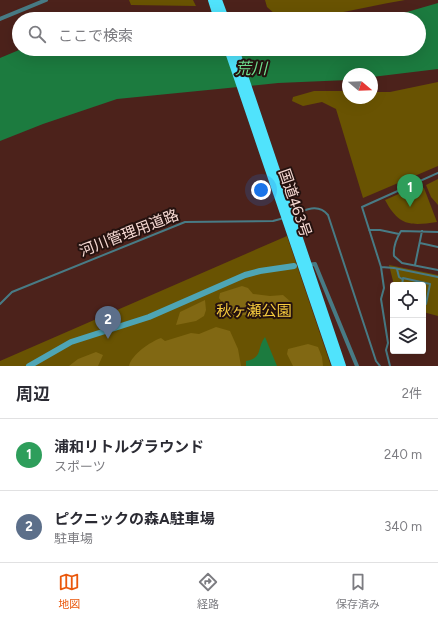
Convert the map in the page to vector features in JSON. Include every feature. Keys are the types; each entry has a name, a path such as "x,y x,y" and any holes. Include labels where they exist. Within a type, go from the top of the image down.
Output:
{"highway":[{"path":"212,0 216,12"},
{"path":"218,0 222,12"},
{"name":"国道463号","path":"230,56 336,366"},
{"name":"国道463号","path":"237,56 342,366"}],"street":[{"path":"17,12 46,0"},
{"path":"0,19 12,14"},
{"path":"29,366 71,342 149,317 245,275 260,271 315,264 357,366"}],"lane":[{"path":"390,366 386,350 388,343 381,299 384,288 381,267 362,208 363,206 438,173"},
{"name":"河川管理用道路","path":"0,304 12,292 185,222 273,221 315,207 323,209 328,215 376,360 380,366"},
{"path":"369,230 380,230 400,234"},
{"path":"438,232 408,230 401,232 393,251 394,256 402,263 438,270"},
{"path":"415,265 422,231"},
{"path":"419,243 438,247"},
{"path":"381,267 438,277"},
{"path":"397,269 399,276 402,279 422,282"},
{"path":"426,283 430,284 426,304"}],"green space":[{"path":"129,0 193,0 196,6 131,5"},
{"path":"265,0 405,0 341,12 273,12 267,7"},
{"path":"438,82 438,166 363,198 336,109 322,102 303,106 292,101 293,97 314,91 342,91 342,104 378,104 378,92 390,92"},
{"path":"438,179 438,205 431,197 426,185"},
{"path":"419,185 424,188 437,222 412,224 406,222 395,215 385,200"},
{"name":"秋ヶ瀬公園","path":"287,236 331,366 0,366 0,361"},
{"path":"389,265 438,275 438,316 426,313 426,282 393,282"},
{"path":"242,286 248,288 253,294 270,296 283,295 291,302 269,313 234,316 230,314 219,298 220,293"},
{"path":"205,300 206,310 204,316 196,321 176,325 180,312"},
{"path":"216,327 230,331 238,349 241,366 129,366 134,357 147,345 161,338 165,341 191,333 199,334"},
{"path":"308,344 318,347 322,357 323,366 293,366 287,354 288,349"},
{"path":"96,352 103,355 98,366 69,366 78,359"}],"water":[{"name":"荒川","path":"438,3 438,69 378,76 378,68 342,68 342,80 278,83 117,99 43,124 0,141 0,58 12,53 12,56 426,56 426,12 407,12"},
{"path":"265,337 277,366 246,366 246,361 258,355 262,341"}],"place":[{"name":"浦和リトルグラウンド","path":"410,207"},
{"name":"ピクニックの森A駐車場","path":"108,339"}]}
